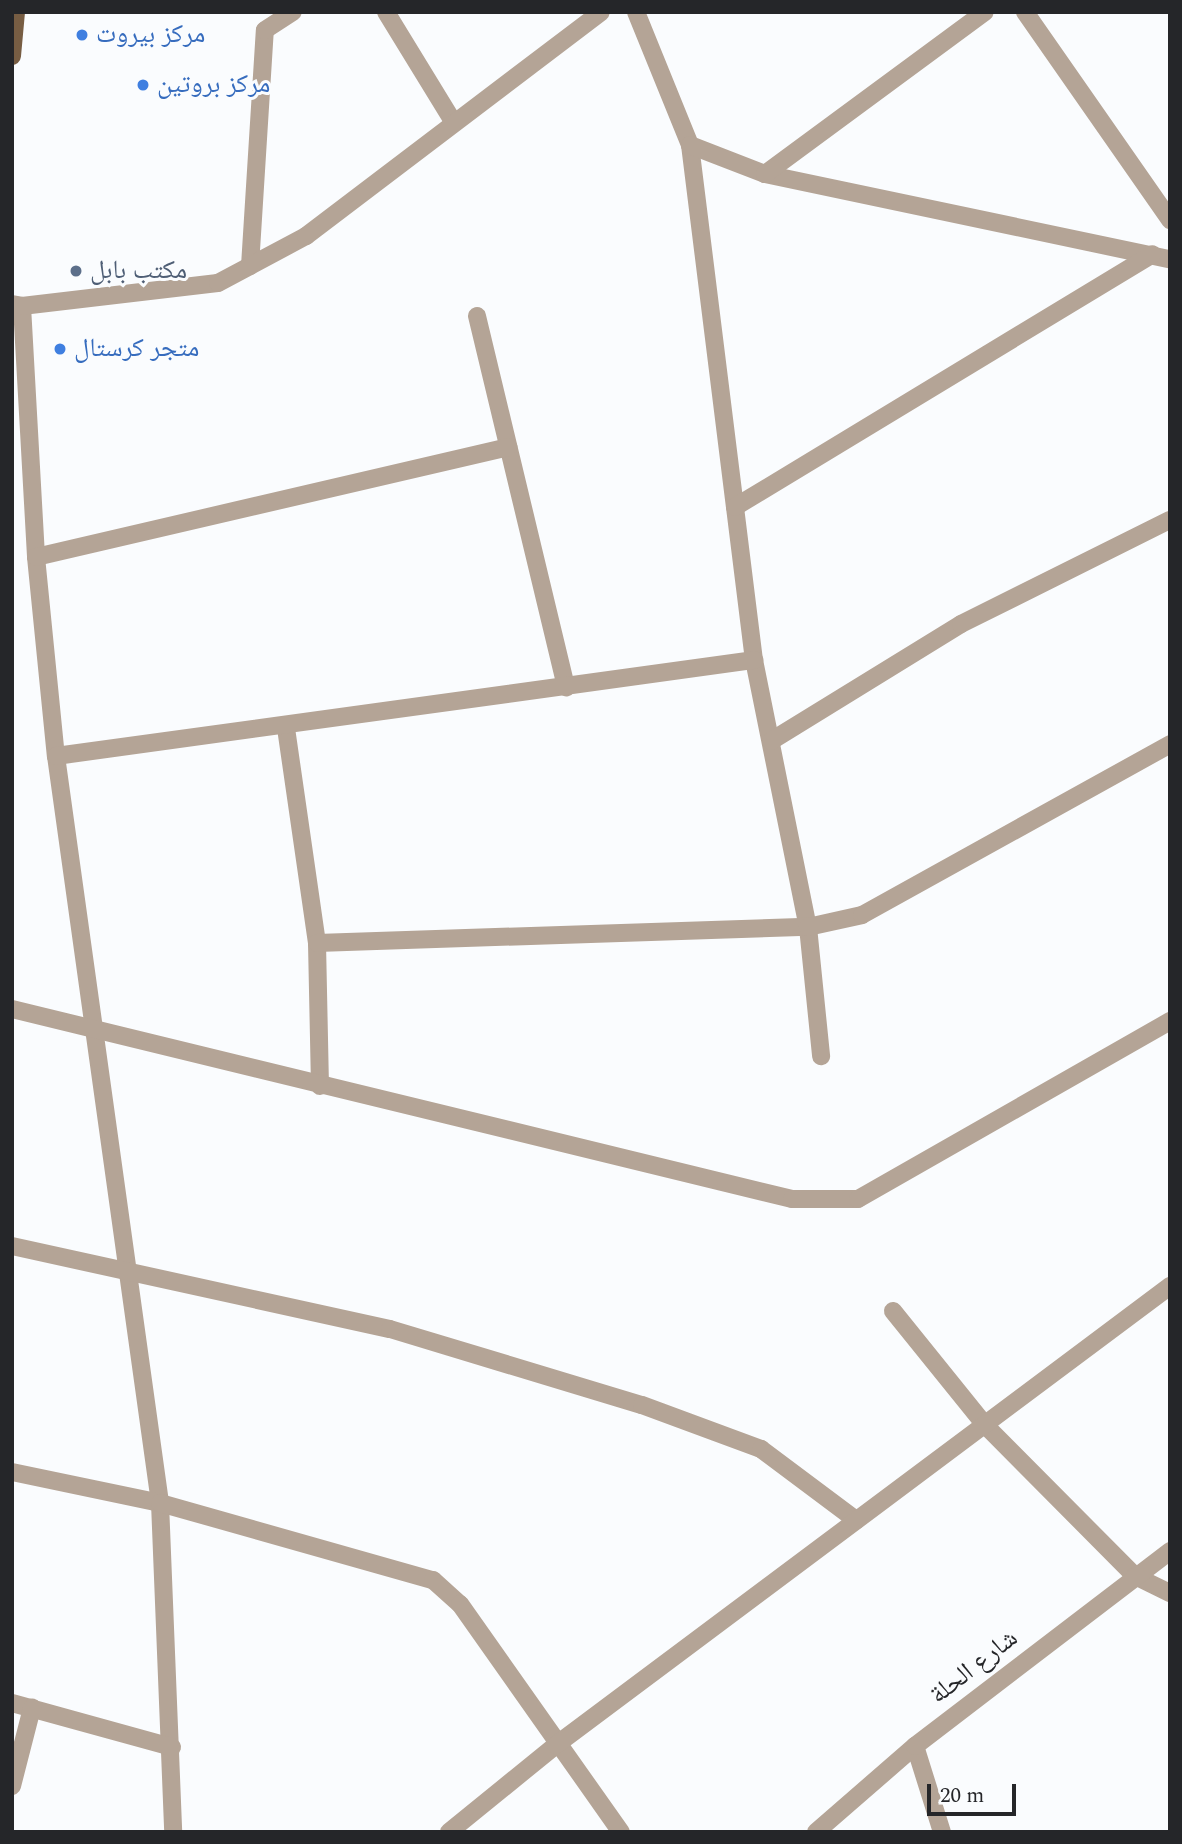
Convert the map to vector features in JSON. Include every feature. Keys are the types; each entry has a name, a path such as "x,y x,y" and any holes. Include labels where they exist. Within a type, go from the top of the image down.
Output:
{"main road":[{"path":"12,56 16,12"}],"street":[{"path":"250,266 265,21 293,12"},
{"path":"386,12 454,123"},
{"path":"173,1832 172,1747 160,1503 131,1274 92,1028 56,756 36,557 17,305 218,283 306,236 601,12"},
{"path":"636,12 690,145 754,660 807,927 821,1056"},
{"path":"765,174 985,12"},
{"path":"1025,12 1170,220"},
{"path":"690,145 765,174 1161,256"},
{"path":"735,507 1161,256"},
{"path":"477,316 566,687"},
{"path":"36,557 508,447"},
{"path":"771,741 961,624 1170,520"},
{"path":"56,756 286,728 754,660"},
{"path":"286,728 317,943 320,1086"},
{"path":"317,943 807,927 862,915 1170,744"},
{"path":"12,1009 792,1199 858,1199 1170,1021"},
{"path":"12,1246 390,1329 642,1405 761,1449 856,1520"},
{"path":"449,1832 555,1745 1170,1286"},
{"path":"893,1311 985,1424 1135,1577 1170,1594"},
{"path":"12,1472 160,1503 433,1580 460,1604 555,1745 621,1832"},
{"name":"شارع الحلة","path":"816,1832 915,1746 1170,1551"},
{"path":"12,1703 172,1747"},
{"path":"12,1786 32,1708"},
{"path":"915,1746 942,1832"}],"place":[{"name":"مركز بيروت","path":"82,35"},
{"name":"مركز بروتين","path":"143,85"},
{"name":"مكتب بابل","path":"76,271"},
{"name":"متجر كرستال","path":"60,349"}]}
